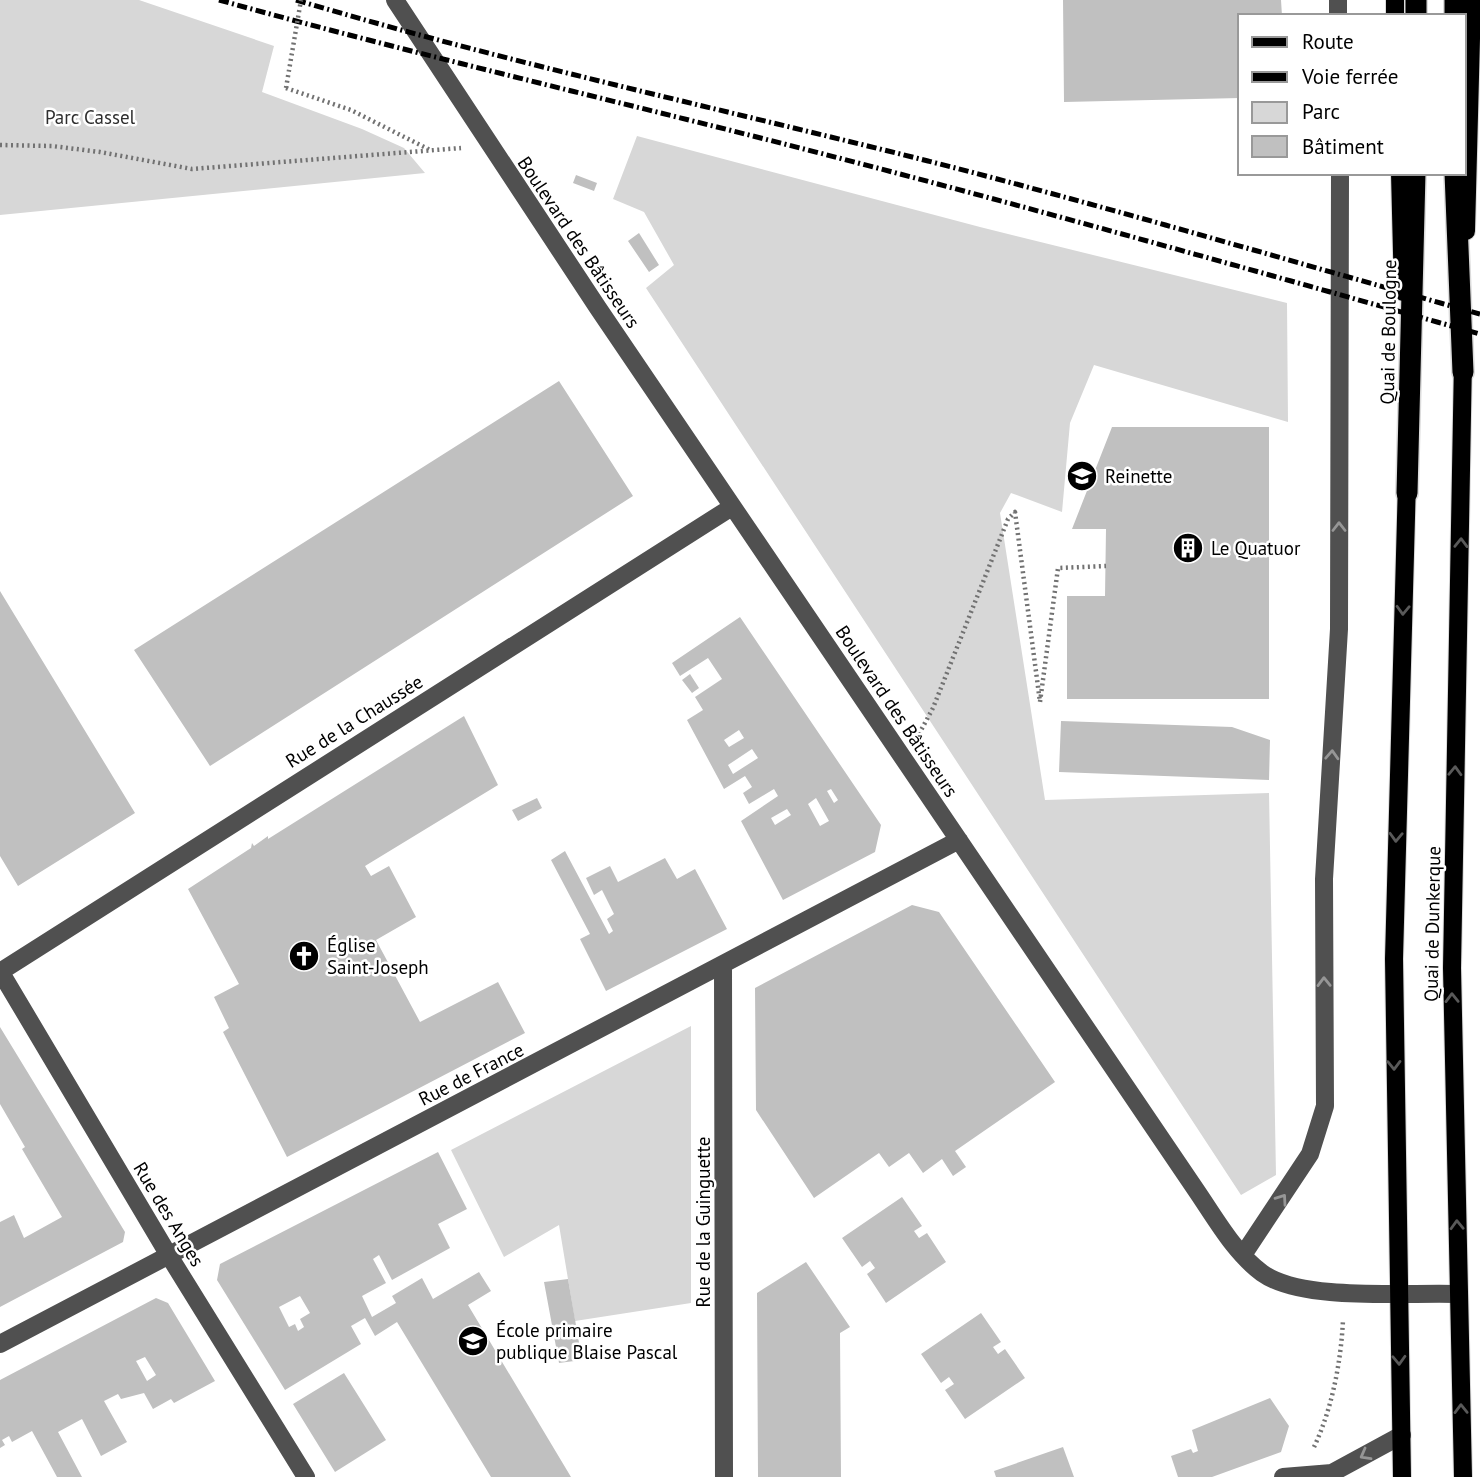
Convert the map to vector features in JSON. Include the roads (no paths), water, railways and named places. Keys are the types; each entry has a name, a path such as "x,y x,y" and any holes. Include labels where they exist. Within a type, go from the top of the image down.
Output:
{"highway":[{"name":"Quai de Boulogne","path":"1407,493 1415,175"},
{"path":"1455,175 1463,372"}],"main road":[{"name":"Quai de Dunkerque","path":"1463,1477 1451,968 1472,0"},
{"name":"Quai de Dunkerque","path":"1400,175 1407,493 1394,959 1402,1477"}],"street":[{"name":"Boulevard des Bâtisseurs","path":"395,0 732,507 1198,1194 1243,1255 1261,1272 1282,1284 1305,1289 1458,1294"},
{"path":"1243,1255 1310,1154 1325,1106 1324,880 1339,629 1340,175"},
{"name":"Rue de la Chaussée","path":"0,972 732,507"},
{"name":"Rue de France","path":"0,1344 168,1254 723,967 959,840"},
{"name":"Rue de la Guinguette","path":"723,967 724,1477"},
{"name":"Rue des Anges","path":"0,972 168,1254 306,1477"},
{"path":"1285,1476 1332,1475 1402,1435"}],"railway":[{"path":"219,0 889,171 1480,334"},
{"path":"296,0 532,64 997,179 1480,314"}],"place":[{"name":"Reinette","path":"1082,476"},
{"name":"Le Quatuor","path":"1188,548"},
{"name":"Église Saint-Joseph","path":"304,956"},
{"name":"École primaire publique Blaise Pascal","path":"473,1341"}],"park label":[{"name":"Parc Cassel","path":"90,117"}]}
